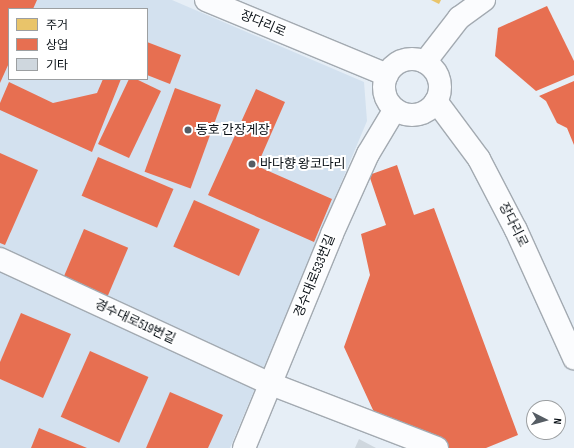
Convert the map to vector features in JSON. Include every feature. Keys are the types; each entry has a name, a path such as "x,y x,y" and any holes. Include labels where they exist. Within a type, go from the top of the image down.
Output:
{"street":[{"name":"장다리로","path":"206,0 387,75"},
{"path":"426,62 459,18 484,0"},
{"path":"413,59 426,62 437,75 439,93 436,101 422,113 412,114 395,109 385,93 387,75 400,62 413,59"},
{"name":"장다리로","path":"436,101 479,159 516,230 574,358"},
{"name":"경수대로533번길","path":"244,448 365,161 395,109"},
{"name":"경수대로519번길","path":"0,259 271,384"},
{"path":"271,384 437,448"}],"shaded area":[{"path":"0,0 172,0 364,82 367,121 230,448 0,448"}],"building: 주거":[{"path":"431,0 441,0 439,4"}],"building: 상업":[{"path":"0,0 37,0 33,8 8,8 8,65 0,83"},
{"path":"547,6 574,61 574,75 536,91 495,56 498,28"},
{"path":"148,42 181,55 170,84 148,75"},
{"path":"103,80 121,80 92,152 0,110 0,103 9,82 53,103 97,93"},
{"path":"129,80 138,80 161,91 129,158 98,144"},
{"path":"574,81 574,145 567,128 557,123 546,101 539,96"},
{"path":"175,88 221,105 191,188 145,172"},
{"path":"256,89 285,102 257,166 332,199 314,242 208,195"},
{"path":"0,153 38,170 5,245 0,243"},
{"path":"98,157 173,189 157,228 82,196"},
{"path":"397,165 414,215 434,208 518,435 486,448 440,448 379,423 344,347 370,275 361,234 386,225 369,175"},
{"path":"194,200 260,229 239,276 173,247"},
{"path":"84,229 128,248 107,297 63,279"},
{"path":"21,313 71,334 43,398 0,379 0,362"},
{"path":"90,351 148,377 119,443 61,417"},
{"path":"170,392 223,415 208,448 146,448"},
{"path":"39,428 87,448 31,448"}],"building: 기타":[{"path":"359,439 376,448 355,448"}],"place":[{"name":"동호 간장게장","path":"188,130"},
{"name":"바다향 왕코다리","path":"252,164"}]}
